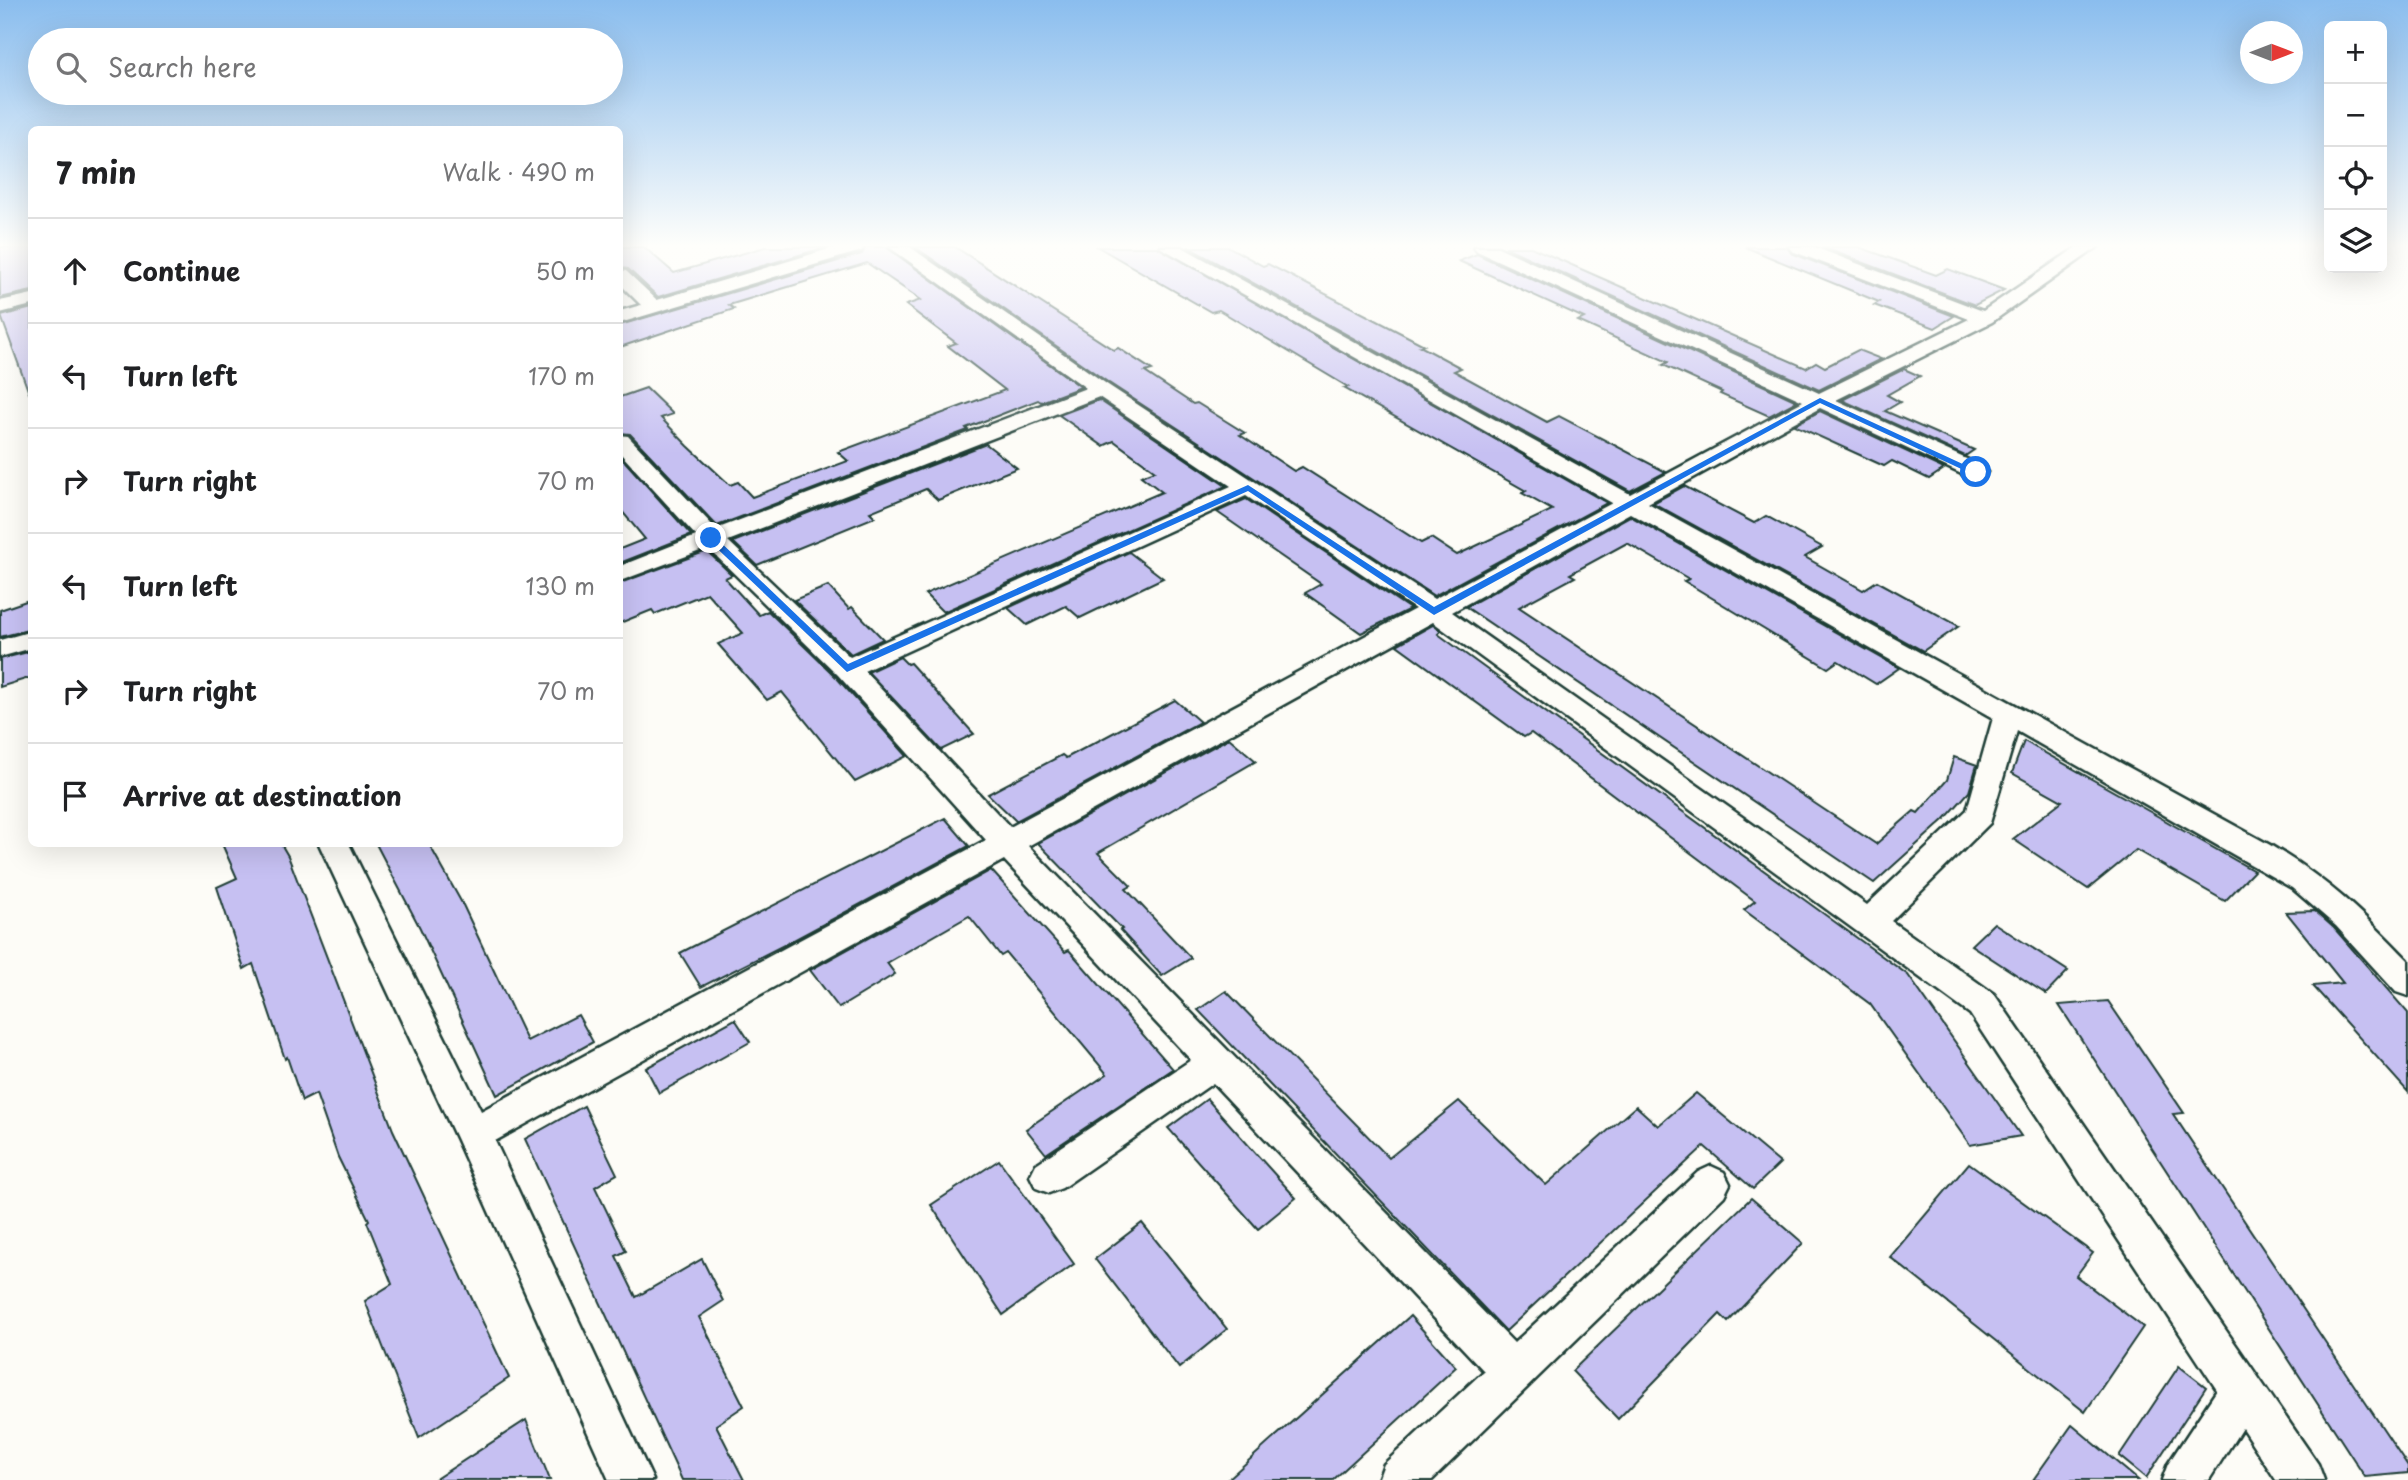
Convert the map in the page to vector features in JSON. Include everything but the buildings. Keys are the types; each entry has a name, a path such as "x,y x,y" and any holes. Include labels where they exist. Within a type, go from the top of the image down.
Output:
{"street":[{"path":"997,316 1101,389 1434,611 1982,1004 2302,1480"},
{"path":"1293,316 2303,880 2347,917 2408,982"},
{"path":"1635,316 1976,472"},
{"path":"1980,316 1985,318"},
{"path":"472,1134 1008,845 1820,400 1988,316"},
{"path":"623,573 1101,389"},
{"path":"623,444 711,538 847,669 1008,845 1513,1372"},
{"path":"847,669 1248,488"},
{"path":"0,649 28,640"},
{"path":"1869,923 1980,815 2008,715"},
{"path":"335,847 472,1134 631,1480"},
{"path":"1049,1176 1216,1062"},
{"path":"1400,1480 1711,1184"},
{"path":"2184,1480 2241,1390"}],"route":[{"path":"711,538 847,669 1248,488 1434,611 1820,400 1976,472"}]}
